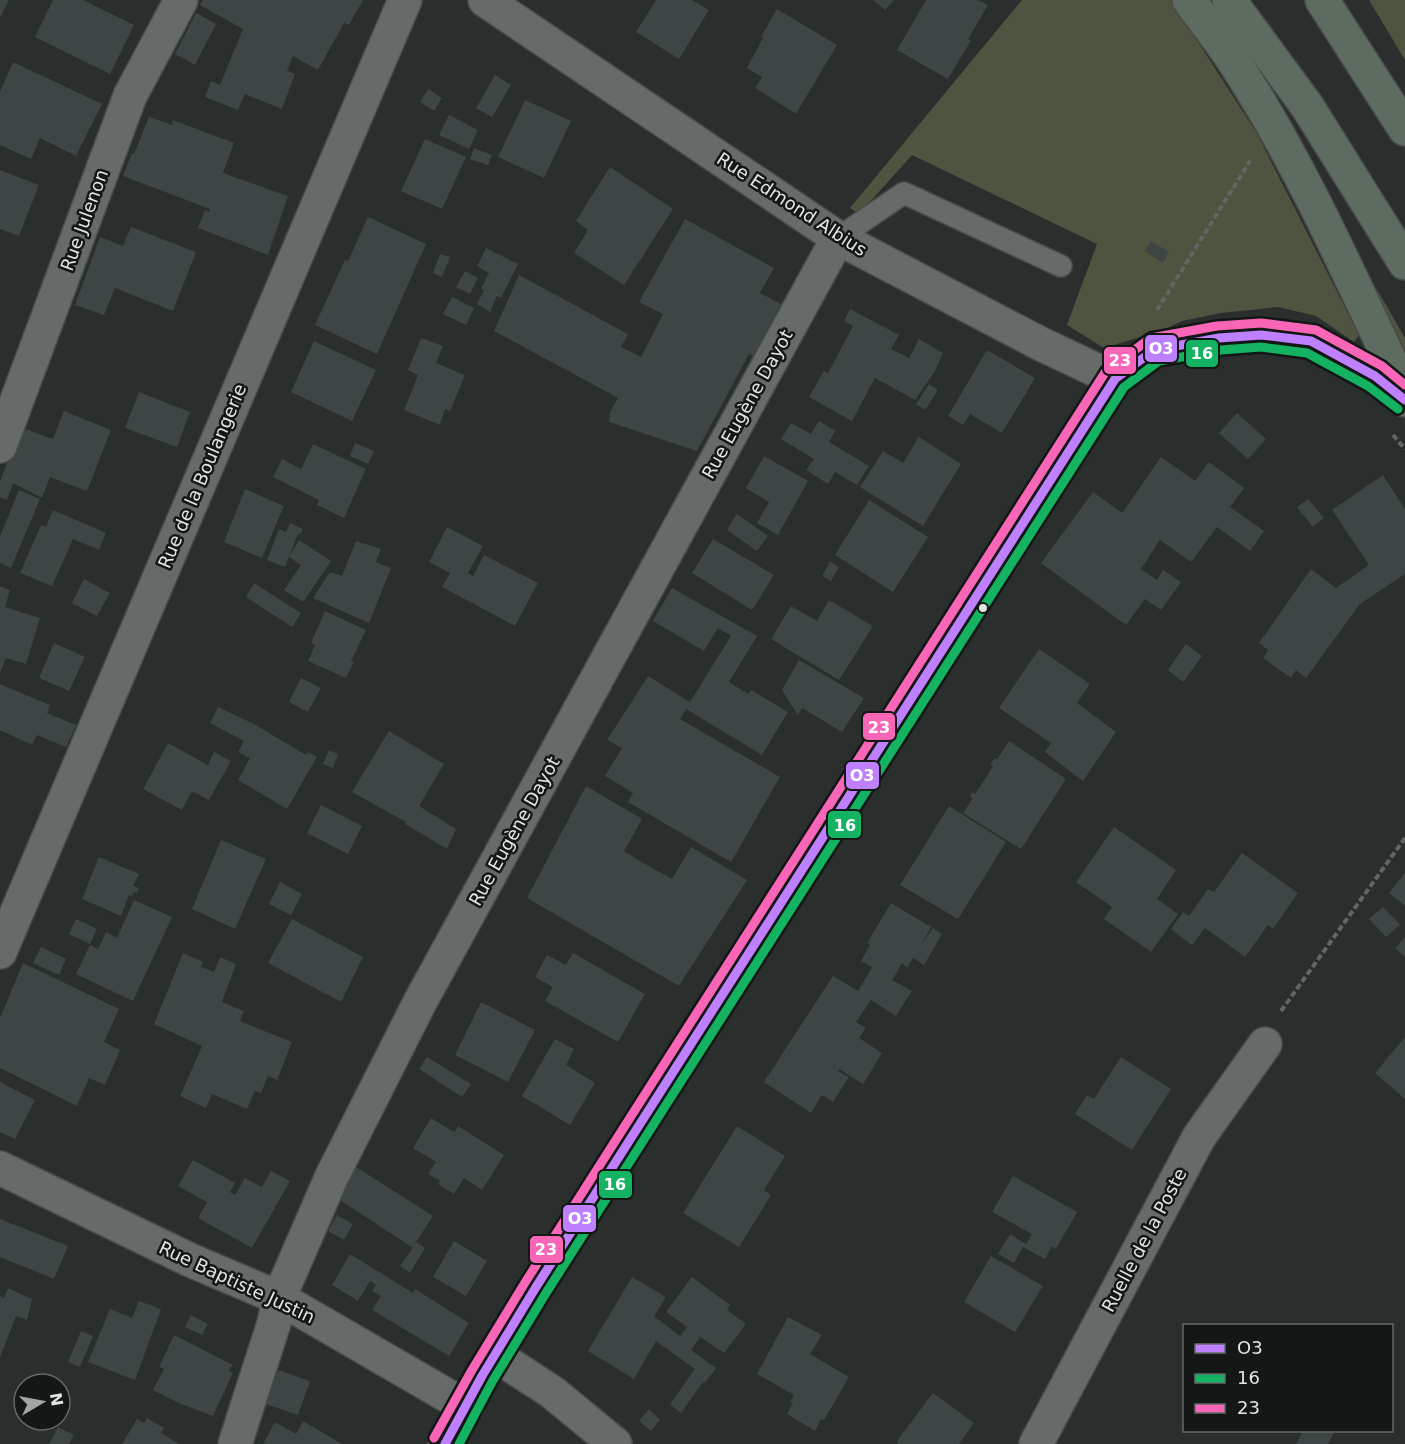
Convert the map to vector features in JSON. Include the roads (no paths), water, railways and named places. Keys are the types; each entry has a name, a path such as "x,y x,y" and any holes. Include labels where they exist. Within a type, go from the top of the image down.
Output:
{"highway":[{"path":"1189,0 1235,62 1280,138 1405,392"},
{"path":"1229,0 1307,106 1405,263"},
{"path":"1322,0 1365,63 1405,129"}],"street":[{"name":"Rue Julenon","path":"0,446 130,96 181,0"},
{"name":"Rue de la Boulangerie","path":"0,952 405,0"},
{"name":"Rue Edmond Albius","path":"485,0 838,238 1041,344 1115,379"},
{"name":"Rue Eugène Dayot","path":"235,1444 274,1323 279,1298 332,1176 420,1002 838,238"},
{"path":"445,1444 495,1355 1115,379 1154,350 1219,338 1261,335 1311,341 1375,376 1405,400"},
{"name":"Ruelle de la Poste","path":"1036,1444 1199,1137 1265,1044"},
{"name":"Rue Baptiste Justin","path":"0,1168 182,1256 279,1298 467,1407"},
{"path":"495,1355 552,1392 615,1444"}],"lane":[{"path":"838,238 904,193 1061,266"}]}
